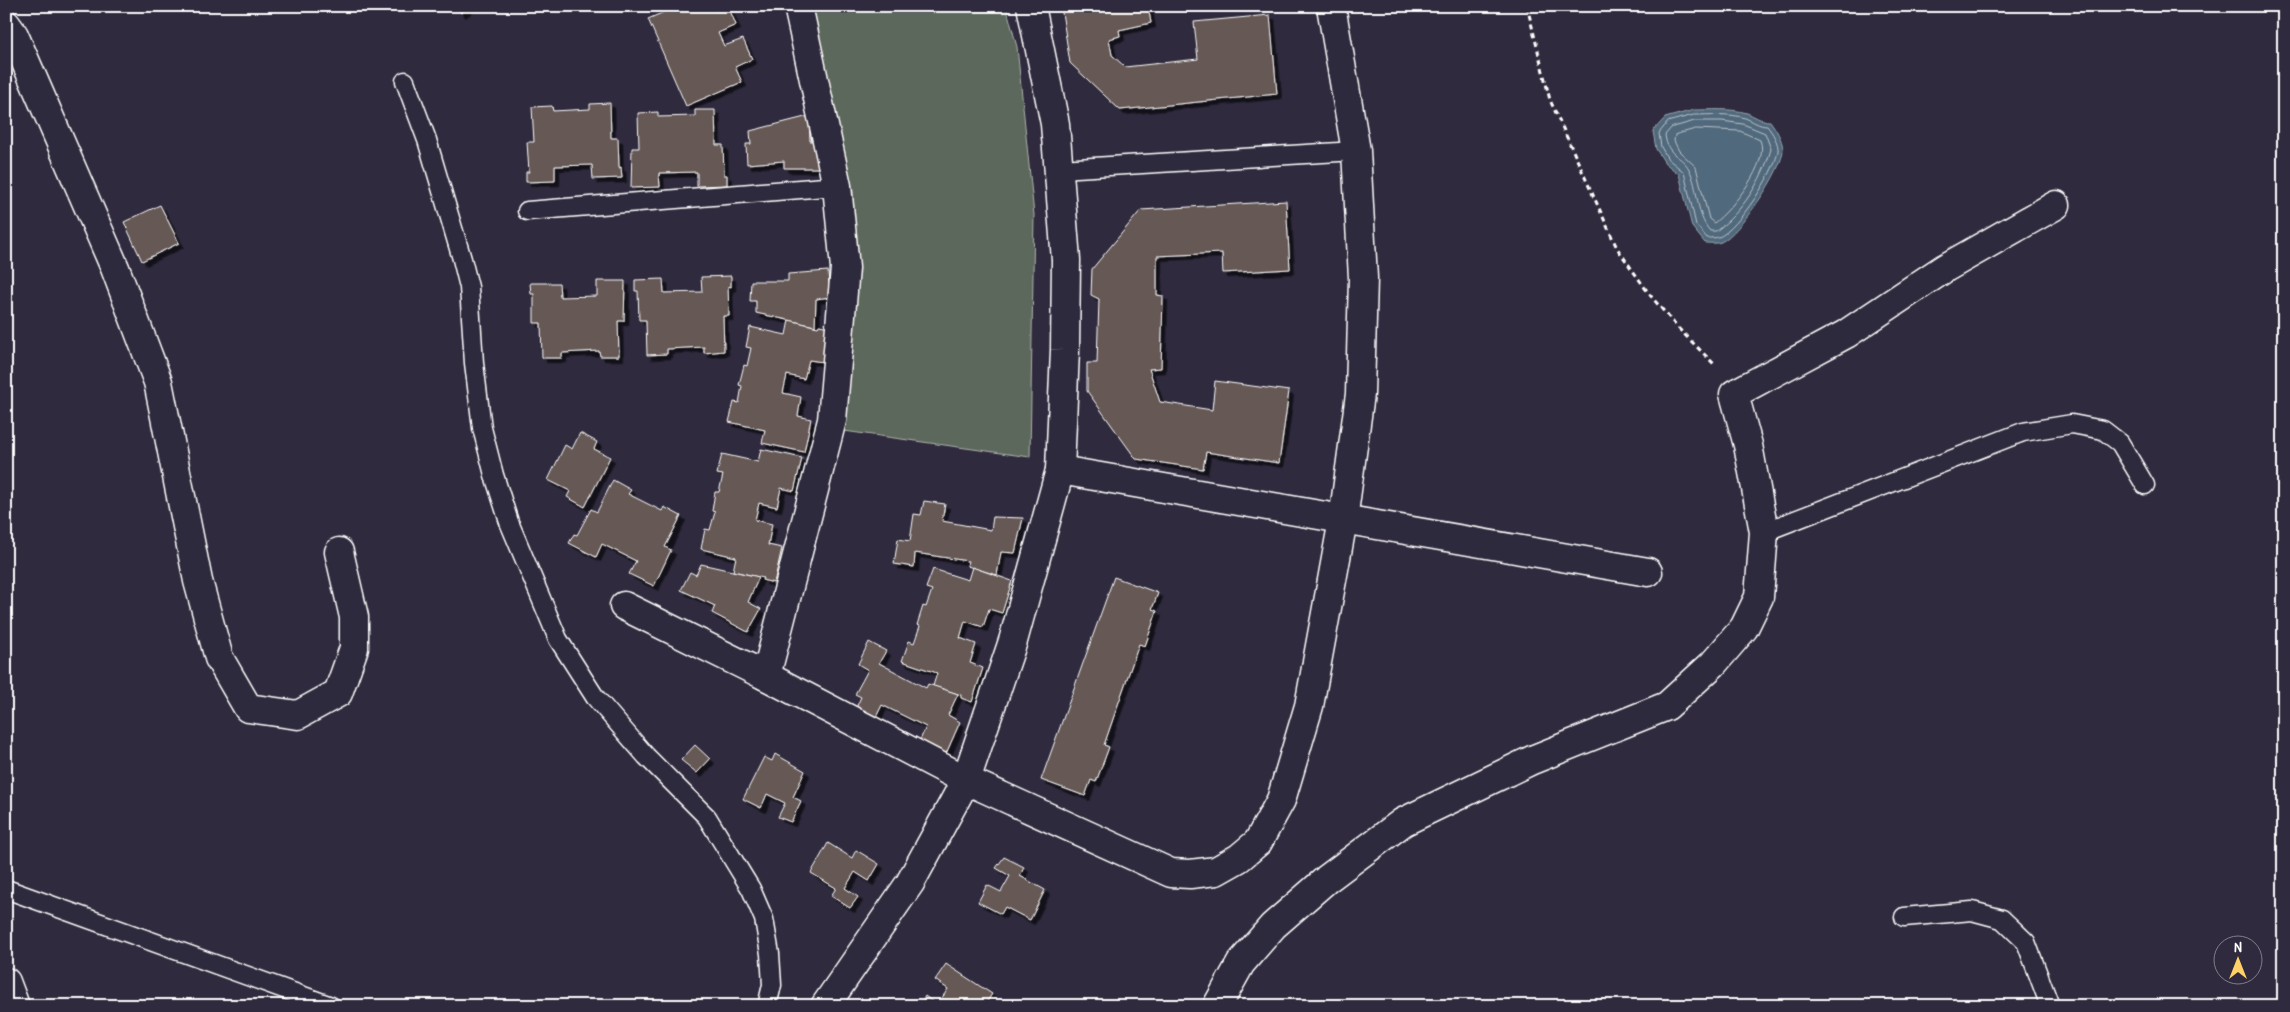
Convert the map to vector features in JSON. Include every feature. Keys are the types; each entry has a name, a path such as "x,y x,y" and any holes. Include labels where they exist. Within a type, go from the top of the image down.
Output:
{"street":[{"path":"766,676 832,420 845,268 837,186 798,6"},
{"path":"825,1006 910,883 966,780 1013,641 1060,470 1065,350 1066,260 1055,124 1031,6"},
{"path":"624,606 766,676 966,780 1171,873 1190,874 1216,870 1239,858 1258,842 1280,800 1309,706 1342,520 1360,394 1363,278 1356,150 1331,6"},
{"path":"6,24 14,35 115,268 158,382 198,581 219,658 248,708 298,715 338,693 354,648 354,617 339,552"},
{"path":"1217,1006 1241,963 1273,926 1327,879 1403,822 1532,760 1667,706 1713,664 1744,628 1759,597 1764,532 1748,445 1734,394 1846,334 1945,268 2056,204"},
{"path":"1060,470 1648,572"},
{"path":"6,982 15,1006"}],"lane":[{"path":"405,81 430,149 462,259 468,286 482,428 509,522 558,639 595,697 646,756 707,817 752,889 764,919 770,954 772,985 767,1006"},
{"path":"1060,169 1356,150"},
{"path":"527,211 837,186"},
{"path":"1764,532 2023,432 2072,424 2103,430 2120,444 2145,485"},
{"path":"6,889 331,1006"},
{"path":"1904,917 1972,911 2002,919 2026,942 2050,1006"}],"path":[{"path":"1526,6 1550,100 1617,248 1650,295 1678,328 1714,363 1734,394"}],"green space":[{"path":"810,6 1006,6 1017,47 1034,215 1030,457 844,431 857,290 853,191"}],"water":[{"path":"1694,110 1734,110 1770,121 1778,134 1783,149 1776,171 1759,200 1729,237 1718,243 1705,243 1692,227 1679,174 1665,163 1656,149 1653,131 1665,118"}],"building":[{"path":"457,6 470,6 461,13"},
{"path":"678,6 713,6 715,11 728,6 736,25 718,33 724,46 743,39 752,59 735,67 742,82 686,106 648,19"},
{"path":"1061,6 1148,6 1151,23 1119,30 1120,36 1109,39 1112,55 1125,67 1198,59 1194,22 1270,15 1277,94 1120,110 1070,63"},
{"path":"610,103 611,138 618,138 619,168 621,167 622,178 593,179 592,165 555,166 555,181 526,182 526,172 529,172 527,142 534,142 532,107 552,106 553,111 590,109 590,104"},
{"path":"695,110 715,110 716,145 723,145 724,175 727,175 727,185 697,186 697,172 659,173 660,187 631,188 632,148 639,148 638,113 658,112 658,117 695,116"},
{"path":"809,116 810,141 825,141 826,168 784,168 784,161 747,164 746,144 751,144 750,131"},
{"path":"1286,201 1290,269 1223,273 1222,253 1157,256 1157,295 1163,296 1161,368 1149,369 1160,402 1212,410 1215,381 1289,391 1279,463 1206,452 1203,469 1136,459 1087,391 1087,363 1097,363 1099,299 1091,295 1092,269 1141,210"},
{"path":"160,205 179,243 142,261 124,222"},
{"path":"828,271 830,297 816,299 815,326 756,313 756,301 750,301 751,281 788,281 788,274"},
{"path":"731,276 731,287 728,286 729,316 723,316 724,351 704,353 704,347 667,349 667,354 647,355 646,320 639,320 638,291 635,291 635,280 663,279 664,293 702,292 701,277"},
{"path":"597,281 625,281 624,321 618,321 619,356 600,356 599,351 562,353 562,358 542,358 541,323 534,323 534,294 531,294 530,283 559,283 560,297 597,296"},
{"path":"789,320 818,327 819,325 830,327 823,362 809,360 804,379 787,375 783,393 801,397 798,416 811,419 804,452 762,443 765,430 729,422 734,402 739,403 742,386 739,385 744,365 747,366 751,348 746,347 750,327 786,335"},
{"path":"580,433 597,442 594,449 610,457 585,507 567,497 570,491 548,480 565,445 572,449"},
{"path":"761,449 802,458 794,491 781,488 777,507 759,503 755,520 772,524 768,545 782,548 774,583 762,580 763,578 733,571 736,557 701,549 705,529 710,530 715,512 712,511 715,492 719,492 723,475 717,474 722,454 758,462"},
{"path":"613,480 631,490 628,494 662,511 664,507 681,516 665,547 671,550 654,586 629,574 636,561 602,544 596,557 569,543 574,534 577,535 591,509 597,512"},
{"path":"924,501 945,504 942,521 991,530 993,517 1023,518 1015,553 1001,552 997,575 967,566 968,561 915,553 914,567 894,564 898,539 910,541 914,514 921,515"},
{"path":"701,564 759,577 748,602 761,609 748,632 712,613 715,606 681,590 690,572 696,575"},
{"path":"972,567 1012,581 1002,613 989,609 983,627 965,621 960,638 976,644 970,663 983,668 972,702 961,698 961,695 933,686 937,673 902,661 909,641 914,643 920,626 917,625 923,606 926,607 932,590 926,588 933,569 968,580"},
{"path":"1114,577 1158,593 1152,609 1157,611 1145,646 1139,644 1104,745 1109,747 1096,782 1091,780 1085,796 1041,780"},
{"path":"869,642 886,651 879,663 926,688 928,684 958,694 948,715 960,722 945,756 920,740 926,727 882,705 874,721 855,710 861,697 855,694 868,670 858,664"},
{"path":"695,745 710,759 697,773 681,760"},
{"path":"775,754 805,771 793,797 801,801 791,822 778,817 785,803 767,794 761,808 743,799 764,757 772,761"},
{"path":"828,843 852,858 856,850 879,864 869,881 855,872 845,888 858,897 850,908 831,896 836,888 811,873"},
{"path":"1004,857 1024,867 1020,876 1045,890 1030,920 1005,907 1001,914 978,902 987,885 1001,892 1010,876 996,868"},
{"path":"946,964 992,994 984,1006 919,1006 925,996 937,1005 948,989 935,980"}]}
